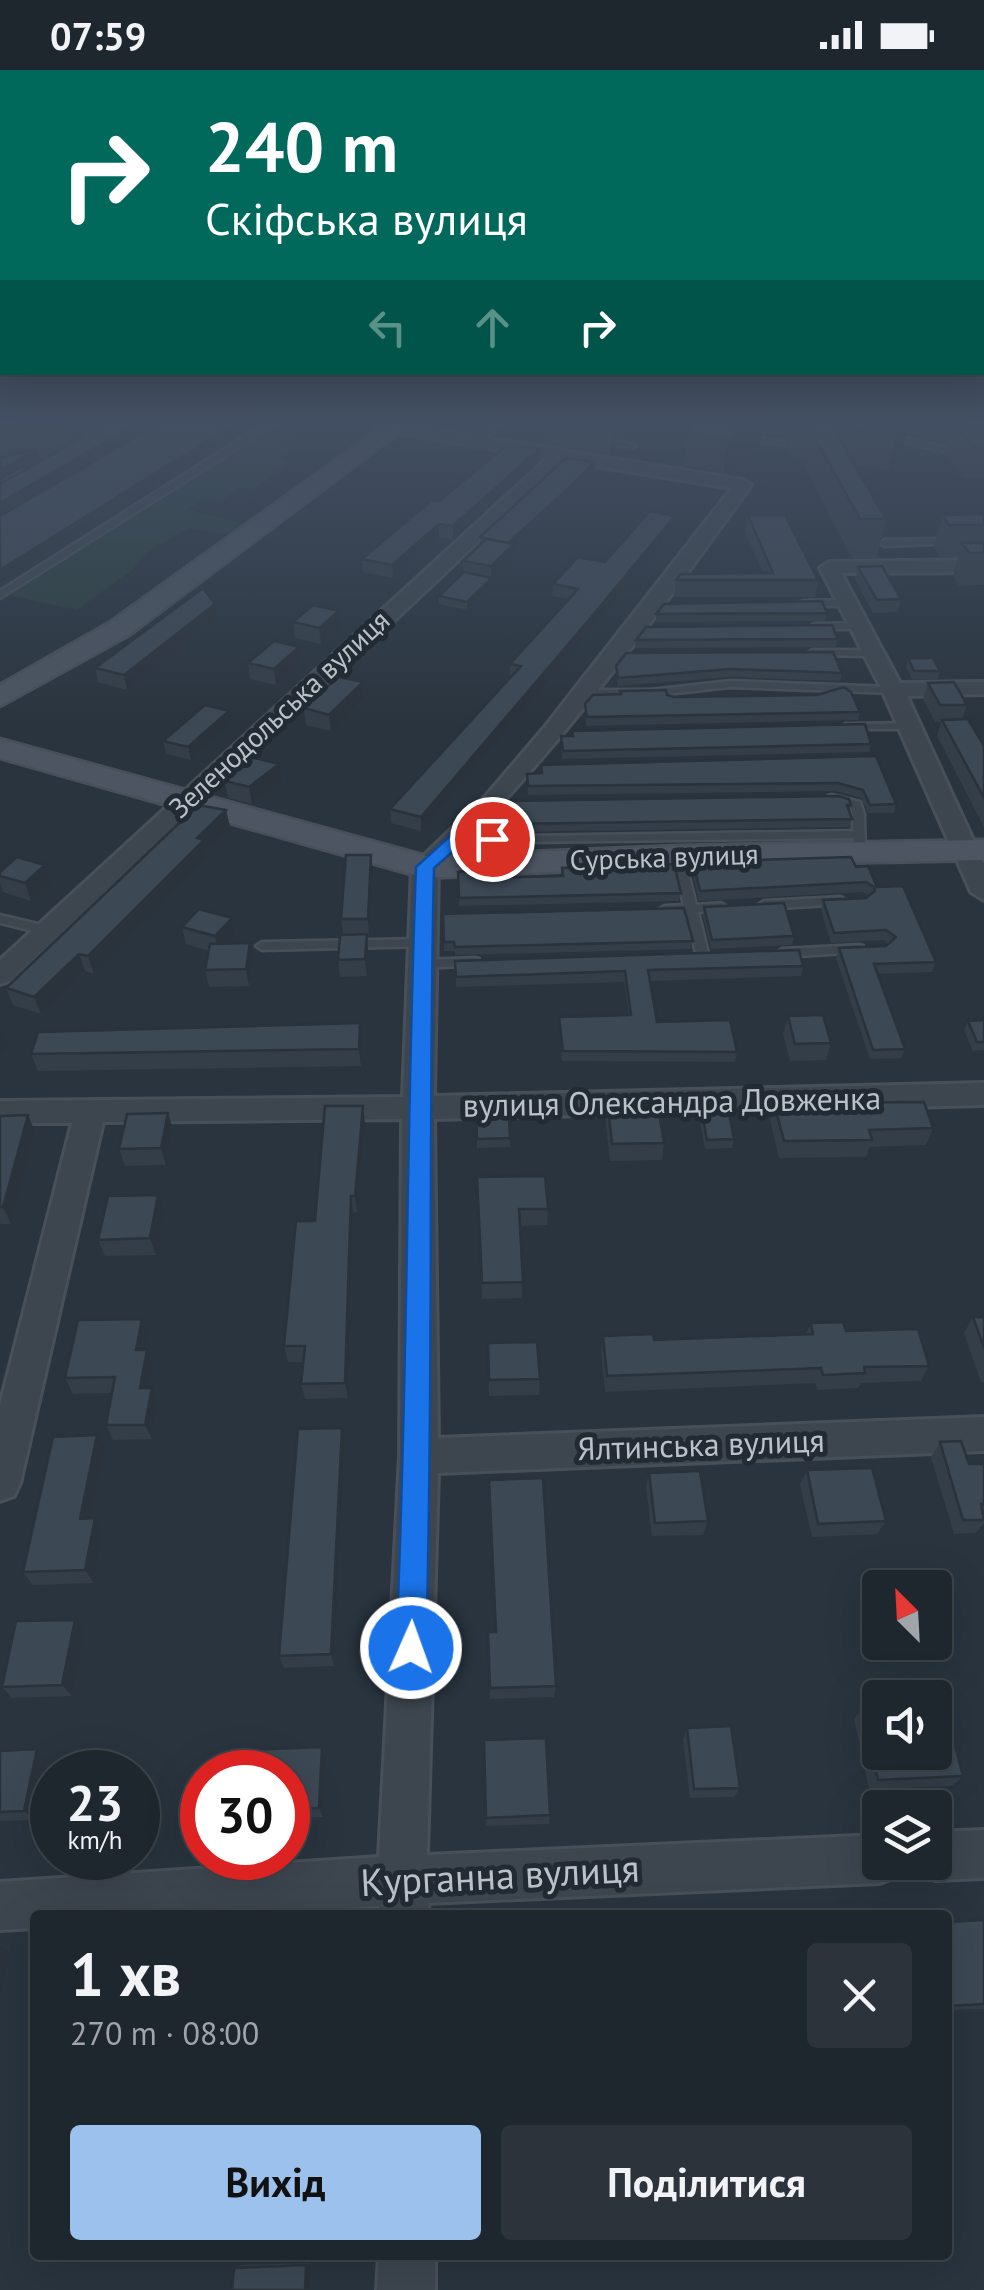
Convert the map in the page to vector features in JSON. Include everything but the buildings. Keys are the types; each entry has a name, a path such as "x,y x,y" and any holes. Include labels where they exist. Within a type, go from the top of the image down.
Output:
{"street":[{"path":"0,698 119,628 271,518"},
{"name":"Зеленодольська вулиця","path":"0,974 493,518"},
{"path":"403,1897 419,1456 418,1108 429,934 425,867 503,802 562,732 581,694 639,630 720,518"},
{"path":"984,566 829,568 973,850 984,892"},
{"path":"893,690 984,688"},
{"name":"Сурська вулиця","path":"0,748 425,867 678,856 860,842 973,850"},
{"name":"вулиця Олександра Довженка","path":"0,1112 418,1108 984,1094"},
{"path":"0,1483 90,1112"},
{"name":"Ялтинська вулиця","path":"419,1456 984,1434"},
{"path":"952,1855 984,1854"},
{"name":"Курганна вулиця","path":"0,1906 403,1897 862,1860"},
{"path":"406,2260 406,2290"}],"lane":[{"path":"0,595 125,518"},
{"path":"877,531 898,567"},
{"path":"884,543 984,540"},
{"path":"788,604 847,603"},
{"path":"802,627 859,626"},
{"path":"798,654 873,653"},
{"path":"581,694 650,693 730,684 893,690"},
{"path":"742,698 815,697 852,689"},
{"path":"650,693 670,699 724,698"},
{"path":"829,727 908,726"},
{"path":"456,840 860,842 860,812 854,802 817,798"},
{"path":"678,856 703,957"},
{"path":"748,906 863,900"},
{"path":"652,910 729,907"},
{"path":"0,919 46,930"},
{"path":"262,946 429,934 484,962"},
{"path":"763,954 883,948"},
{"path":"683,958 723,956"}],"green space":[{"path":"129,518 220,518 243,523 227,534 189,528 147,552 132,570 77,610 8,595"}],"route":[{"path":"411,1648 419,1456 418,1108 425,867 456,840 492,839"}]}
